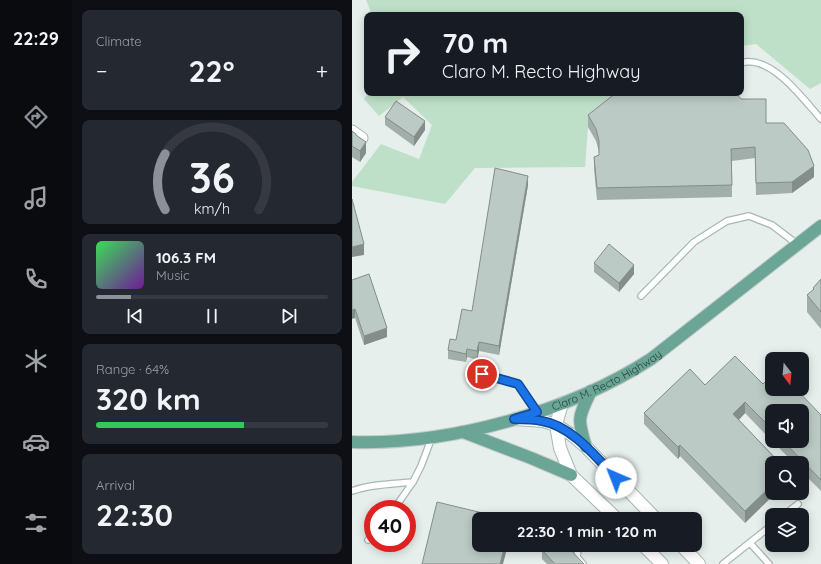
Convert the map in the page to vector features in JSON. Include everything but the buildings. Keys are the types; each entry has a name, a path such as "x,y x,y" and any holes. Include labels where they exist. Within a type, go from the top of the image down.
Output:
{"main road":[{"name":"Claro M. Recto Highway","path":"352,442 432,437 463,432 537,412 591,391 637,368 651,359 821,226"},
{"path":"586,447 580,428 579,418 591,391"},
{"path":"463,432 571,475"}],"street":[{"path":"352,132 362,138"},
{"path":"562,403 556,425 560,448 571,475 607,512"},
{"path":"514,419 543,421 556,425 586,447 649,512"},
{"path":"650,552 662,564"},
{"path":"687,552 699,564"}],"lane":[{"path":"744,62 748,61 770,67 795,89 821,118"},
{"path":"641,296 694,242 727,221 749,216 772,225 797,244"},
{"path":"474,371 518,384 537,412"},
{"path":"400,500 422,466 432,437"},
{"path":"352,492 374,486 413,482"},
{"path":"793,508 798,504"},
{"path":"724,564 765,531"},
{"path":"750,543 769,564"},
{"path":"578,552 577,557 583,564"}],"green space":[{"path":"366,0 821,0 821,83 810,89 756,44 744,46 744,12 371,12"},
{"path":"366,96 627,96 588,127 585,167 475,168 445,204 352,186 352,182 381,144 419,159 432,125 403,97 379,116 364,99"}],"route":[{"path":"482,374 518,384 537,412 514,419 543,421 556,425 572,435 586,447 616,478"}]}
